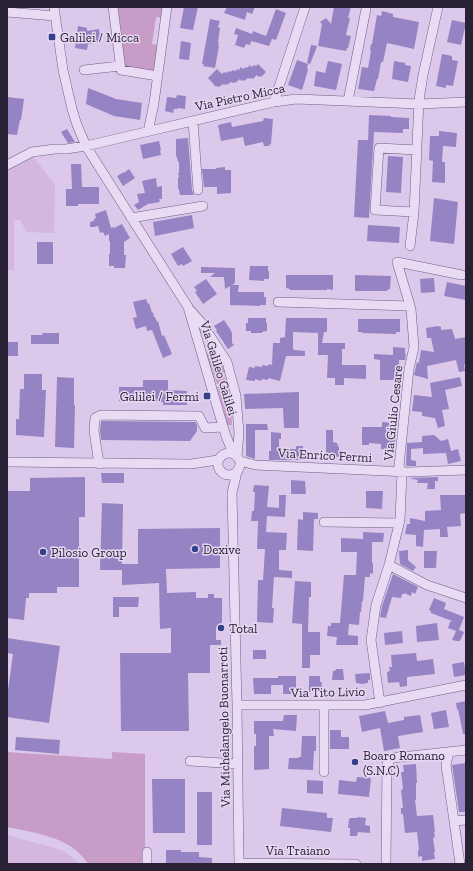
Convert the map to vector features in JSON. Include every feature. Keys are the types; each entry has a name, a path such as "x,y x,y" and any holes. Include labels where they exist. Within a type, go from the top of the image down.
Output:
{"street":[{"path":"113,7 121,70 158,76"},
{"path":"150,130 149,127 168,7"},
{"path":"274,102 305,7"},
{"path":"410,246 414,212 419,104 423,75 438,7"},
{"path":"348,101 366,9"},
{"name":"Via Galileo Galilei","path":"7,12 55,11 63,70 72,109 86,146 188,307 201,322 227,362 236,396 239,432 237,462"},
{"path":"84,70 120,66"},
{"name":"Via Pietro Micca","path":"7,165 32,152 86,146 274,102 296,99 419,104 466,100"},
{"path":"154,103 155,115 162,127"},
{"path":"193,121 198,190"},
{"path":"414,212 376,210 379,148 417,150"},
{"path":"131,218 203,206"},
{"name":"Via Giulio Cesare","path":"380,703 372,640 376,605 389,565 400,520 402,472 400,466 409,369 414,347 411,309 397,262 462,275"},
{"path":"278,302 410,306"},
{"name":"Via Galileo Galilei","path":"188,307 224,432 237,462"},
{"path":"204,361 206,352 208,351 217,351 221,353"},
{"path":"100,464 94,431 95,418 101,415 199,416 205,428 224,432"},
{"name":"Via Galileo Galilei","path":"220,458 224,432"},
{"path":"7,462 196,464 220,458 227,453 237,462 231,476 196,464"},
{"path":"220,458 218,466 222,473"},
{"name":"Via Enrico Fermi","path":"237,462 255,465 402,472 466,470"},
{"name":"Via Michelangelo Buonarroti","path":"237,462 232,493 239,863"},
{"name":"Via Michelangelo Buonarroti","path":"222,473 232,493"},
{"path":"324,522 399,523"},
{"path":"389,565 428,585 466,598"},
{"name":"Via Tito Livio","path":"237,705 365,706 466,685"},
{"path":"324,705 324,772"},
{"path":"386,864 387,764 392,758 466,750"},
{"path":"449,752 446,765 460,864"},
{"path":"190,762 238,764"},
{"path":"454,821 466,820"},
{"path":"147,852 147,864"},
{"name":"Via Traiano","path":"239,863 356,864"}],"shaded area":[{"path":"118,7 164,7 163,18 156,17 152,44 159,45 155,71 125,67"},
{"path":"32,155 55,185 54,233 27,232 20,220 14,220 14,270 7,270 7,168"},
{"path":"206,354 217,354 226,372 223,373 226,382 217,384"},
{"path":"228,385 232,400 232,425 227,425 217,387"},
{"path":"7,752 112,759 112,752 145,754 145,864 88,864 80,854 65,843 36,833 7,827"},
{"path":"7,835 63,851 79,864 7,864"}],"building":[{"path":"184,7 198,7 193,30 180,28"},
{"path":"227,7 255,7 252,14 247,12 245,20 224,13"},
{"path":"334,7 351,7 346,35 351,36 346,51 318,46 322,24 320,22 326,18 331,24"},
{"path":"276,9 286,13 276,40 272,39 269,46 251,41 250,45 246,44 244,48 235,45 238,35 234,34 236,28 252,34 253,31 266,36"},
{"path":"382,11 393,14 393,17 419,22 414,49 387,43 374,91 358,89 362,67 368,68 377,15 381,16"},
{"path":"210,19 220,21 218,27 220,28 218,42 219,46 215,68 203,66 204,64 202,64"},
{"path":"452,20 466,23 461,45 447,42"},
{"path":"78,26 87,28 87,31 99,29 101,42 88,44 87,50 75,48"},
{"path":"181,41 191,43 189,60 179,59"},
{"path":"311,45 317,46 310,64 307,63"},
{"path":"442,54 452,56 452,60 458,61 453,86 446,85 446,88 436,86"},
{"path":"297,60 308,64 308,70 302,90 288,85"},
{"path":"328,61 342,64 336,90 314,86 316,71 325,73"},
{"path":"394,61 411,66 408,82 392,79"},
{"path":"258,64 266,72 261,77 258,77 257,75 253,79 248,78 244,81 241,81 240,79 235,83 231,82 227,85 223,84 219,87 216,87 208,78 217,69 222,74 224,72 226,73 233,70 239,70 241,67 243,69 250,65 252,67"},
{"path":"88,88 116,99 142,103 140,120 114,116 86,104"},
{"path":"177,95 186,96 185,109 174,109 173,113 165,111 167,97 176,98"},
{"path":"7,97 24,99 17,135 7,134"},
{"path":"369,115 409,118 409,129 403,129 403,133 374,132 369,218 354,217 358,140 368,140"},
{"path":"264,118 273,119 271,144 269,146 264,146 263,142 245,146 243,137 221,141 218,125 231,122 232,127 263,121"},
{"path":"67,129 75,142 68,143 61,132"},
{"path":"439,131 457,133 456,147 443,146 442,162 445,162 445,183 432,182 433,161 429,160 430,136 439,136"},
{"path":"188,138 192,190 194,195 180,195 178,188 179,162 176,156 176,139"},
{"path":"159,141 161,155 143,159 140,145"},
{"path":"388,156 403,157 401,193 386,192"},
{"path":"71,164 81,164 82,187 99,187 99,204 78,204 78,206 66,206 66,189 72,189"},
{"path":"225,167 225,170 231,170 231,193 217,194 217,187 204,187 202,169 216,169"},
{"path":"129,169 135,178 123,186 117,176"},
{"path":"156,178 157,187 162,186 162,199 159,199 160,202 148,204 138,210 134,205 139,202 137,194 145,193 142,181"},
{"path":"434,198 458,202 454,244 430,241"},
{"path":"106,210 111,228 122,224 130,238 124,242 124,255 126,255 125,268 114,268 114,266 109,266 109,234 105,236 103,232 100,233 98,226 90,227 90,222 94,221 96,218 95,214"},
{"path":"192,215 194,228 155,236 153,222"},
{"path":"368,225 400,227 399,243 367,241"},
{"path":"37,242 53,242 53,264 37,264"},
{"path":"183,247 192,261 183,266 182,264 178,266 171,254"},
{"path":"250,266 268,266 269,279 264,279 264,281 249,280"},
{"path":"201,267 235,268 235,283 232,285 239,285 238,292 264,292 264,297 266,297 266,305 230,305 230,286 225,289 224,277 210,277 215,273 201,273"},
{"path":"286,275 333,275 333,290 290,290 286,288"},
{"path":"355,275 391,276 390,289 387,291 355,291"},
{"path":"434,278 435,292 421,293 420,279"},
{"path":"206,279 217,294 203,304 195,292 197,291 194,287"},
{"path":"447,282 466,286 466,300 444,296"},
{"path":"146,299 154,317 157,322 158,321 162,336 164,335 172,354 163,358 152,330 147,331 146,326 136,329 133,318 137,317 133,302"},
{"path":"248,318 266,318 267,331 262,333 251,333 251,331 246,331 246,323 248,323"},
{"path":"286,318 327,318 327,332 324,332 322,343 345,343 345,349 342,349 342,365 366,365 366,379 344,378 344,385 335,385 335,378 327,378 328,355 318,355 318,333 293,332 293,349 305,351 305,356 286,356 280,381 268,378 268,380 262,379 261,381 255,379 255,381 246,380 249,367 255,368 255,366 262,367 262,365 272,365 273,343 280,343 280,338 285,337"},
{"path":"358,319 400,319 400,332 396,332 396,334 358,332"},
{"path":"224,320 232,333 232,343 234,345 228,349 214,326"},
{"path":"441,327 441,330 452,329 455,339 466,337 465,371 459,372 456,360 427,366 428,379 414,375 417,362 419,363 421,350 434,352 431,338 427,338 426,328"},
{"path":"43,333 59,333 59,344 31,344 31,335 42,335"},
{"path":"7,342 18,342 18,356 7,356"},
{"path":"393,347 405,348 405,360 399,360 400,380 380,380 380,360 374,359 374,354 393,355"},
{"path":"24,374 42,374 42,390 46,390 44,437 16,435 16,419 19,419 20,389 24,389"},
{"path":"57,377 74,378 74,448 55,447"},
{"path":"460,377 462,386 445,390 449,409 442,410 445,426 438,428 435,418 422,416 422,412 412,411 414,395 432,397 430,383"},
{"path":"143,380 168,380 168,390 187,391 187,405 163,405 163,402 119,401 119,387 143,387"},
{"path":"299,392 299,428 284,428 283,408 245,409 244,394"},
{"path":"102,421 195,422 197,425 197,431 190,441 101,440 100,431"},
{"path":"382,422 392,423 392,431 396,431 394,451 381,449 381,444 369,443 369,445 362,445 362,427 382,427"},
{"path":"246,424 267,424 268,430 255,430 255,459 246,456"},
{"path":"326,430 333,430 333,442 337,443 339,447 339,457 326,457"},
{"path":"271,432 281,433 281,439 279,439 279,451 290,452 290,449 296,449 296,446 303,446 303,449 305,449 305,460 269,460 269,451 271,451"},
{"path":"434,435 441,441 448,439 451,451 458,449 461,461 448,464 446,453 423,454 423,448 411,449 411,460 416,461 416,466 406,466 407,443 422,442 422,436"},
{"path":"101,473 124,473 124,483 102,483"},
{"name":"Pilosio Group","path":"85,477 85,517 79,517 79,587 57,587 57,593 29,593 29,598 26,598 24,620 7,618 7,491 30,491 30,478"},
{"path":"438,477 438,481 435,481 435,489 427,489 428,483 417,483 418,480 409,478"},
{"path":"291,480 305,481 306,494 291,494"},
{"path":"254,485 269,486 267,507 279,508 279,495 286,495 285,517 267,516 266,532 287,533 286,550 279,550 279,570 292,571 292,578 274,577 272,608 274,608 273,623 257,622 258,580 263,580 265,549 257,549 258,521 251,521 252,511 254,511"},
{"path":"366,491 383,491 382,509 366,508"},
{"path":"440,495 466,495 466,513 460,514 461,526 447,527 448,537 440,537 440,529 424,530 423,547 416,546 416,535 405,534 407,524 410,524 410,518 425,521 425,511 441,510"},
{"path":"102,503 123,504 122,564 138,564 138,529 220,528 220,568 166,569 167,593 196,592 196,598 208,598 208,594 214,594 214,598 222,598 222,628 216,628 216,640 221,640 221,645 210,645 210,673 188,673 189,731 121,731 120,653 171,653 171,628 160,629 159,583 122,585 122,570 100,570"},
{"path":"303,512 318,513 318,519 314,519 313,551 297,550 298,519 303,520"},
{"path":"363,532 384,533 383,542 372,542 373,574 370,573 370,577 365,577 359,625 349,624 348,635 358,636 358,645 336,645 337,637 327,636 328,626 331,626 331,623 340,623 344,575 356,575 357,552 341,552 341,538 363,539"},
{"path":"408,550 408,560 416,567 413,571 400,564 399,551"},
{"path":"424,551 437,551 436,568 424,568"},
{"path":"393,574 418,587 415,594 412,592 411,596 404,593 402,594 401,598 392,597 386,618 380,617 382,606"},
{"path":"295,581 311,582 308,632 320,632 320,655 310,655 310,668 302,668 302,624 292,623"},
{"path":"113,597 139,597 138,607 119,607 119,617 113,617"},
{"path":"434,598 446,603 444,609 464,617 459,630 464,632 460,641 452,640 456,631 448,628 450,622 452,621 431,613 429,610"},
{"path":"437,623 439,640 417,642 416,626"},
{"path":"402,631 403,643 385,645 384,633"},
{"path":"7,638 60,646 49,723 7,717 7,697 13,654 7,653"},
{"path":"253,650 266,650 266,659 253,659"},
{"path":"416,653 417,661 433,659 435,674 407,677 407,686 400,687 399,682 388,683 387,672 390,671 389,667 392,667 391,655"},
{"path":"464,662 466,675 454,677 452,664"},
{"path":"336,669 343,669 344,680 332,680 333,671"},
{"path":"370,673 370,680 368,680 368,683 356,683 355,674"},
{"path":"278,676 296,676 296,694 283,694 283,685 272,685 271,694 254,694 253,678 278,678"},
{"path":"309,676 320,676 320,682 322,682 321,692 309,692"},
{"path":"466,701 466,734 463,734 456,703"},
{"path":"446,710 449,727 434,729 431,713"},
{"path":"385,711 388,723 404,720 404,717 420,715 423,732 398,736 400,748 384,751 380,728 362,732 359,716"},
{"path":"284,715 297,715 296,731 273,729 274,736 269,736 269,769 254,770 254,746 256,746 256,734 254,734 254,721 283,721"},
{"path":"330,730 341,730 341,737 349,737 349,749 330,749"},
{"path":"302,736 316,736 316,751 314,751 313,770 288,769 289,758 301,757"},
{"path":"16,737 60,740 59,754 15,750"},
{"path":"466,763 466,812 459,812 452,765"},
{"path":"416,764 417,783 415,800 417,816 433,815 435,832 435,837 433,838 435,859 422,861 422,856 418,857 419,850 417,832 405,833 403,814 401,814 401,808 403,808 401,772 404,772 403,765"},
{"path":"357,777 371,778 369,797 338,794 339,780 356,782"},
{"path":"152,779 185,779 185,833 153,833"},
{"path":"307,780 323,781 323,794 307,793"},
{"path":"197,792 212,792 212,845 197,845"},
{"path":"282,808 327,813 327,818 333,818 331,832 280,826"},
{"path":"358,817 366,818 365,825 370,826 370,833 358,832 357,836 350,836 350,828 348,828 349,819"},
{"path":"166,850 199,852 199,857 212,858 212,864 166,864"}],"place":[{"name":"Galilei / Micca","path":"52,37"},
{"name":"Galilei / Fermi","path":"207,396"},
{"name":"Dexive","path":"195,549"},
{"name":"Pilosio Group","path":"43,552"},
{"name":"Total","path":"221,628"},
{"name":"Boaro Romano (S.N.C)","path":"355,762"}]}
